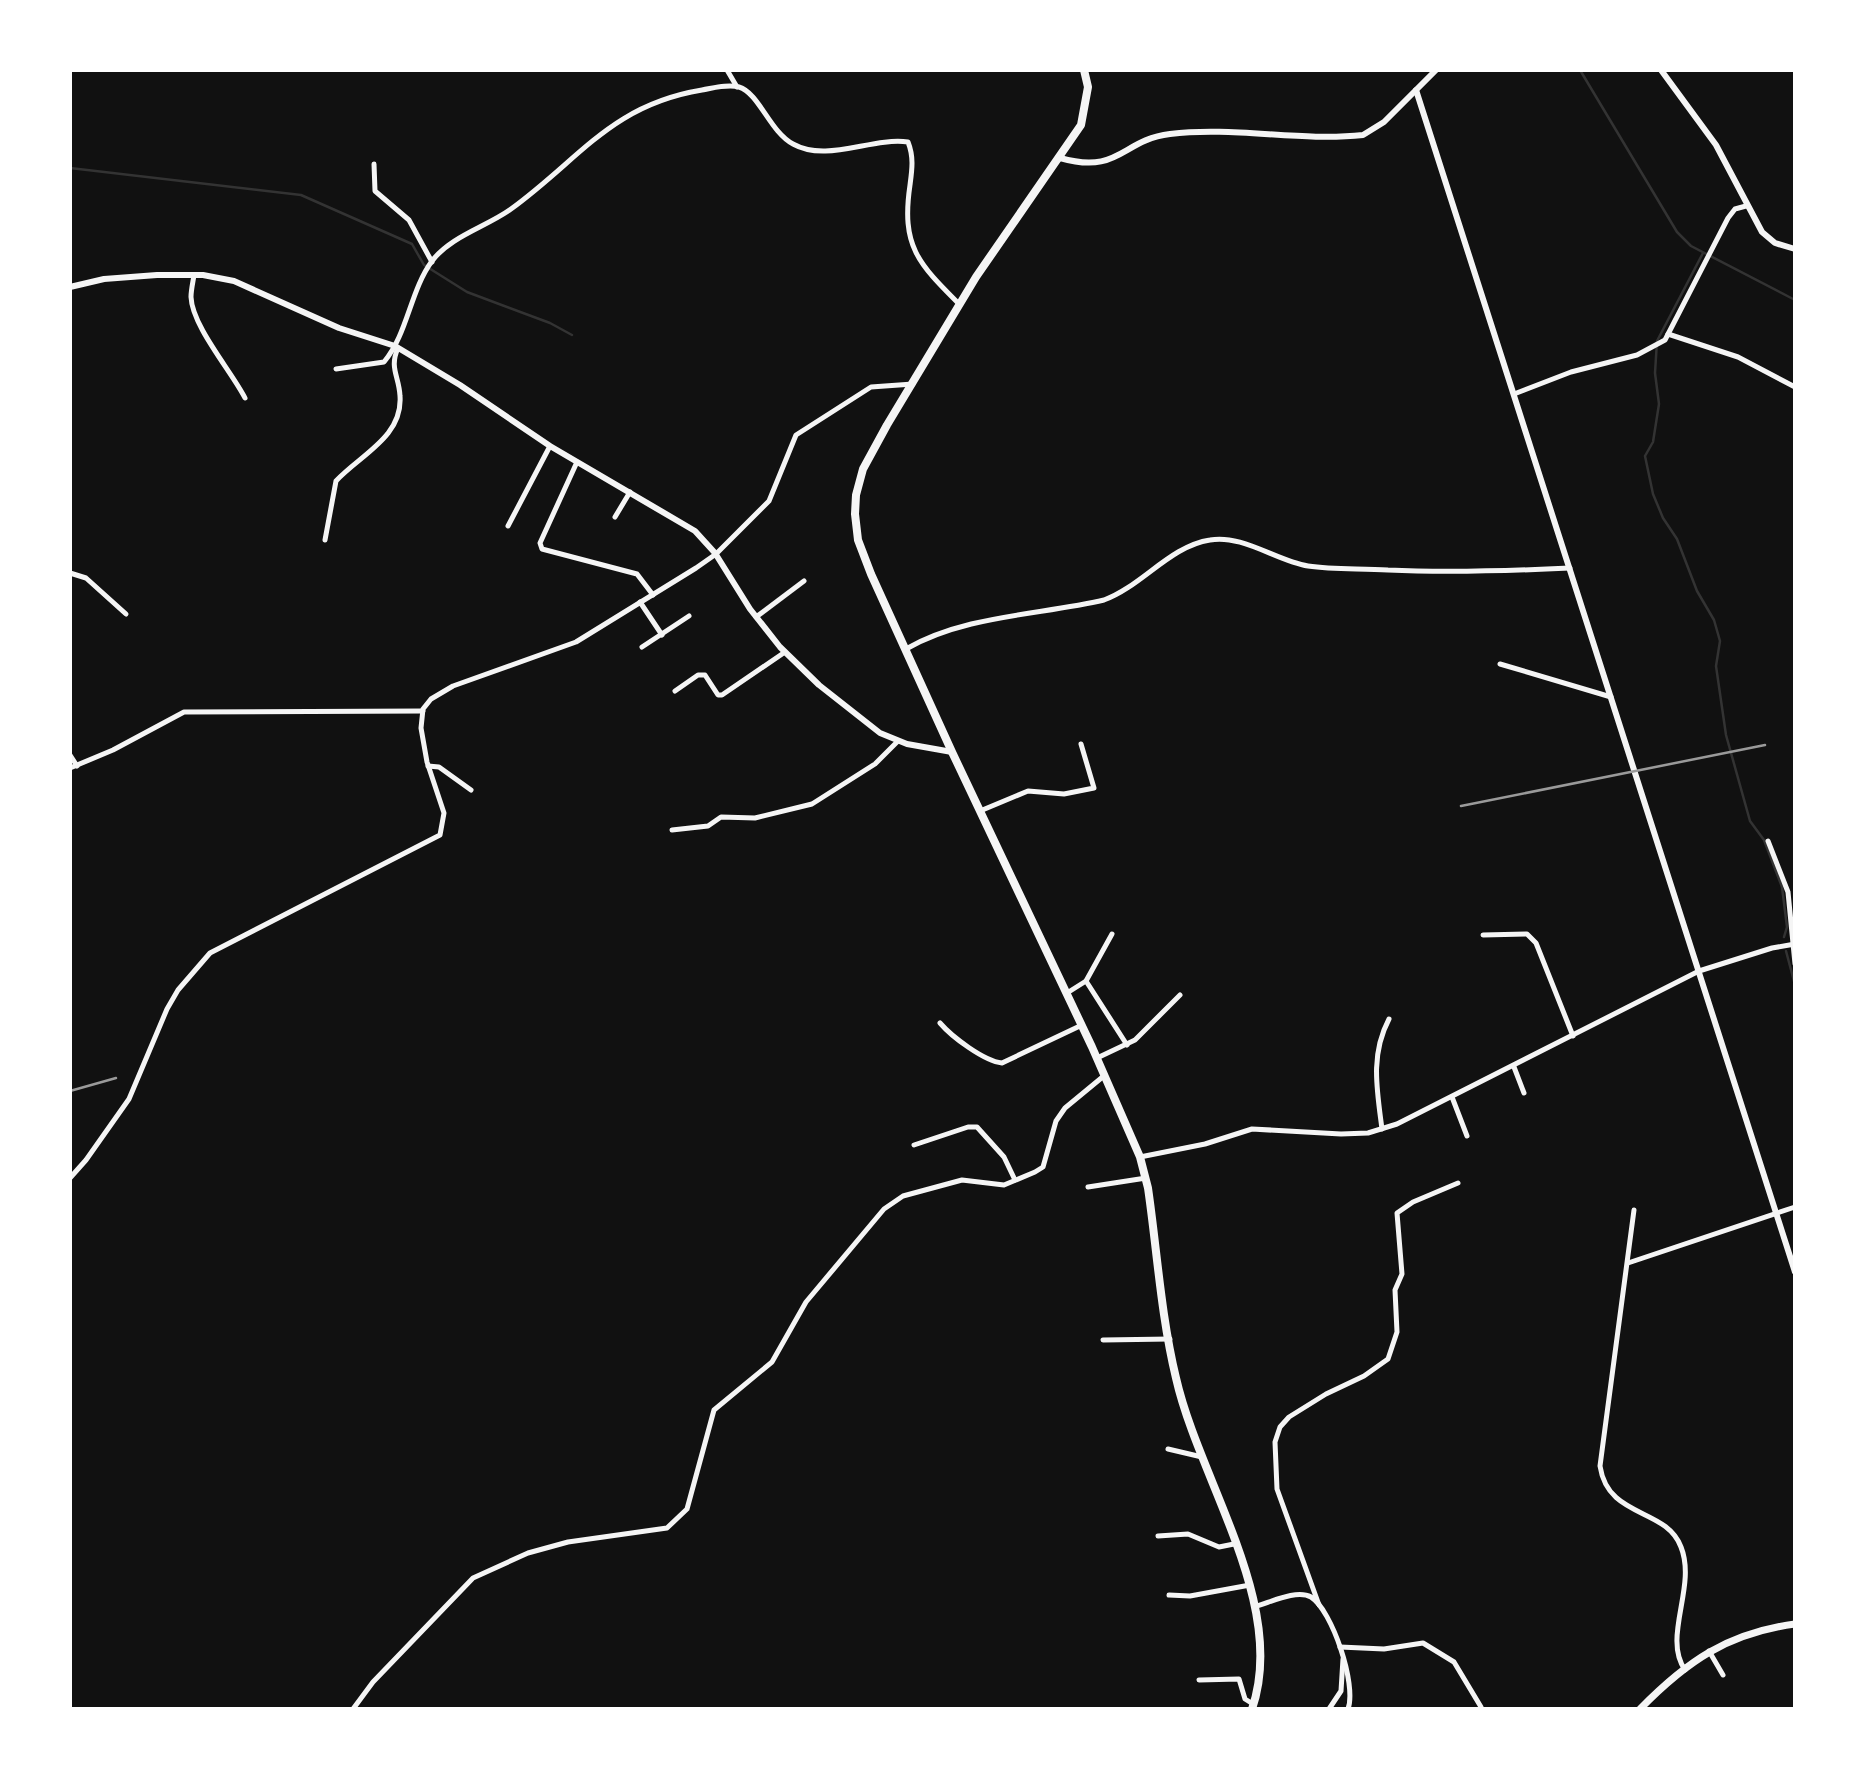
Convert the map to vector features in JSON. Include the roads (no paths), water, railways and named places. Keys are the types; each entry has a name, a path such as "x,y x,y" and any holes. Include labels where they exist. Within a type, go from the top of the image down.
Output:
{"highway":[{"path":"1084,70 1088,87 1081,124 959,304 871,453 856,495 858,540 951,752 1082,1025 1140,1157 1146,1178 1175,1377 1257,1605 1262,1654 1253,1707"}],"main road":[{"path":"1640,1709 1685,1670 1724,1642 1756,1630 1795,1625"}],"street":[{"path":"727,70 737,87 755,101 780,136 808,150 821,151 885,141 908,142 913,165 906,209 907,233 912,249 925,269 959,304"},
{"path":"1060,158 1082,164 1096,164 1167,134 1363,135 1384,122 1436,70"},
{"path":"1661,70 1716,145 1762,232 1771,240 1795,249"},
{"path":"325,540 337,481 366,457 399,416 400,393 393,360 432,262 460,237 512,209 597,135 626,115 677,93 720,86 737,87"},
{"path":"1416,90 1795,1272"},
{"path":"374,164 376,191 409,220 432,262"},
{"path":"1514,394 1571,372 1637,355 1665,340 1728,218 1735,209 1746,206"},
{"path":"194,275 191,298 195,309 222,363 245,398"},
{"path":"70,287 104,279 194,275 234,281 339,328 397,347 550,446 695,531 716,554 756,617 785,652 819,685 880,733 898,741 951,752"},
{"path":"1668,334 1738,357 1795,387"},
{"path":"336,369 380,364 397,347"},
{"path":"70,1178 92,1153 129,1099 167,1009 178,990 210,953 440,835 444,813 428,766 421,728 422,711 431,699 453,686 576,642 716,554 769,501 796,435 871,387 913,384"},
{"path":"508,526 550,446"},
{"path":"577,462 540,543 542,549 637,574 653,594"},
{"path":"615,517 631,492"},
{"path":"906,649 937,634 971,625 1104,600 1121,594 1195,544 1213,539 1230,541 1305,565 1342,569 1478,573 1570,568"},
{"path":"70,573 86,578 126,614"},
{"path":"756,617 804,581"},
{"path":"640,602 662,635"},
{"path":"642,647 689,615"},
{"path":"675,691 698,675 705,675 718,695 722,695 785,652"},
{"path":"1500,664 1599,696 1611,697"},
{"path":"70,755 73,767 184,712 422,711"},
{"path":"672,830 708,826 721,817 755,818 812,804 874,764 898,741"},
{"path":"980,811 1028,791 1064,794 1094,788 1081,744"},
{"path":"428,766 439,767 471,790"},
{"path":"1768,841 1788,892 1795,964"},
{"path":"1067,993 1086,981 1112,934"},
{"path":"1483,935 1527,934 1536,943 1573,1036"},
{"path":"1140,1157 1252,1129 1315,1135 1368,1133 1381,1129 1514,1067 1699,971 1772,948 1794,945"},
{"path":"1086,981 1127,1045"},
{"path":"1097,1058 1127,1045 1180,995"},
{"path":"1381,1129 1375,1072 1379,1046 1389,1019"},
{"path":"940,1023 949,1035 966,1046 1002,1063 1082,1025"},
{"path":"1514,1067 1524,1093"},
{"path":"353,1709 373,1682 473,1578 542,1549 582,1540 667,1528 676,1522 687,1509 714,1410 772,1362 806,1302 892,1202 962,1180 1004,1185 1043,1167 1056,1121 1065,1108 1105,1075"},
{"path":"1452,1097 1467,1136"},
{"path":"915,1144 968,1127 978,1127 1003,1157 1015,1180"},
{"path":"1088,1186 1146,1178"},
{"path":"1348,1709 1351,1680 1340,1647 1319,1605 1277,1489 1278,1433 1289,1417 1326,1394 1364,1376 1388,1359 1397,1332 1395,1290 1402,1274 1397,1213 1413,1202 1458,1183"},
{"path":"1628,1263 1795,1207"},
{"path":"1634,1210 1600,1466 1604,1482 1618,1501 1665,1527 1681,1546 1685,1593 1676,1646 1678,1659 1685,1670"},
{"path":"1103,1340 1170,1339"},
{"path":"1168,1449 1202,1457"},
{"path":"1158,1536 1188,1534 1219,1546 1234,1544"},
{"path":"1169,1595 1190,1596 1250,1585"},
{"path":"1257,1605 1298,1595 1310,1596 1319,1605"},
{"path":"1340,1647 1384,1648 1423,1643 1454,1662 1481,1707"},
{"path":"1710,1651 1723,1675"},
{"path":"1329,1709 1341,1691 1343,1656"},
{"path":"1199,1680 1239,1679 1245,1699 1253,1707"}],"waterway":[{"path":"1580,70 1677,232 1691,246 1795,300"},
{"path":"70,168 301,195 412,244 424,265 467,292 550,323 572,335"},
{"path":"1703,253 1657,341 1655,373 1659,404 1653,442 1645,456 1653,494 1663,518 1677,539 1697,591 1714,620 1720,641 1716,666 1726,735 1750,821 1764,840 1782,887 1787,927 1784,937"},
{"path":"1786,951 1795,985"}],"railway":[{"path":"1461,806 1765,745"},
{"path":"70,1091 116,1078"}]}
